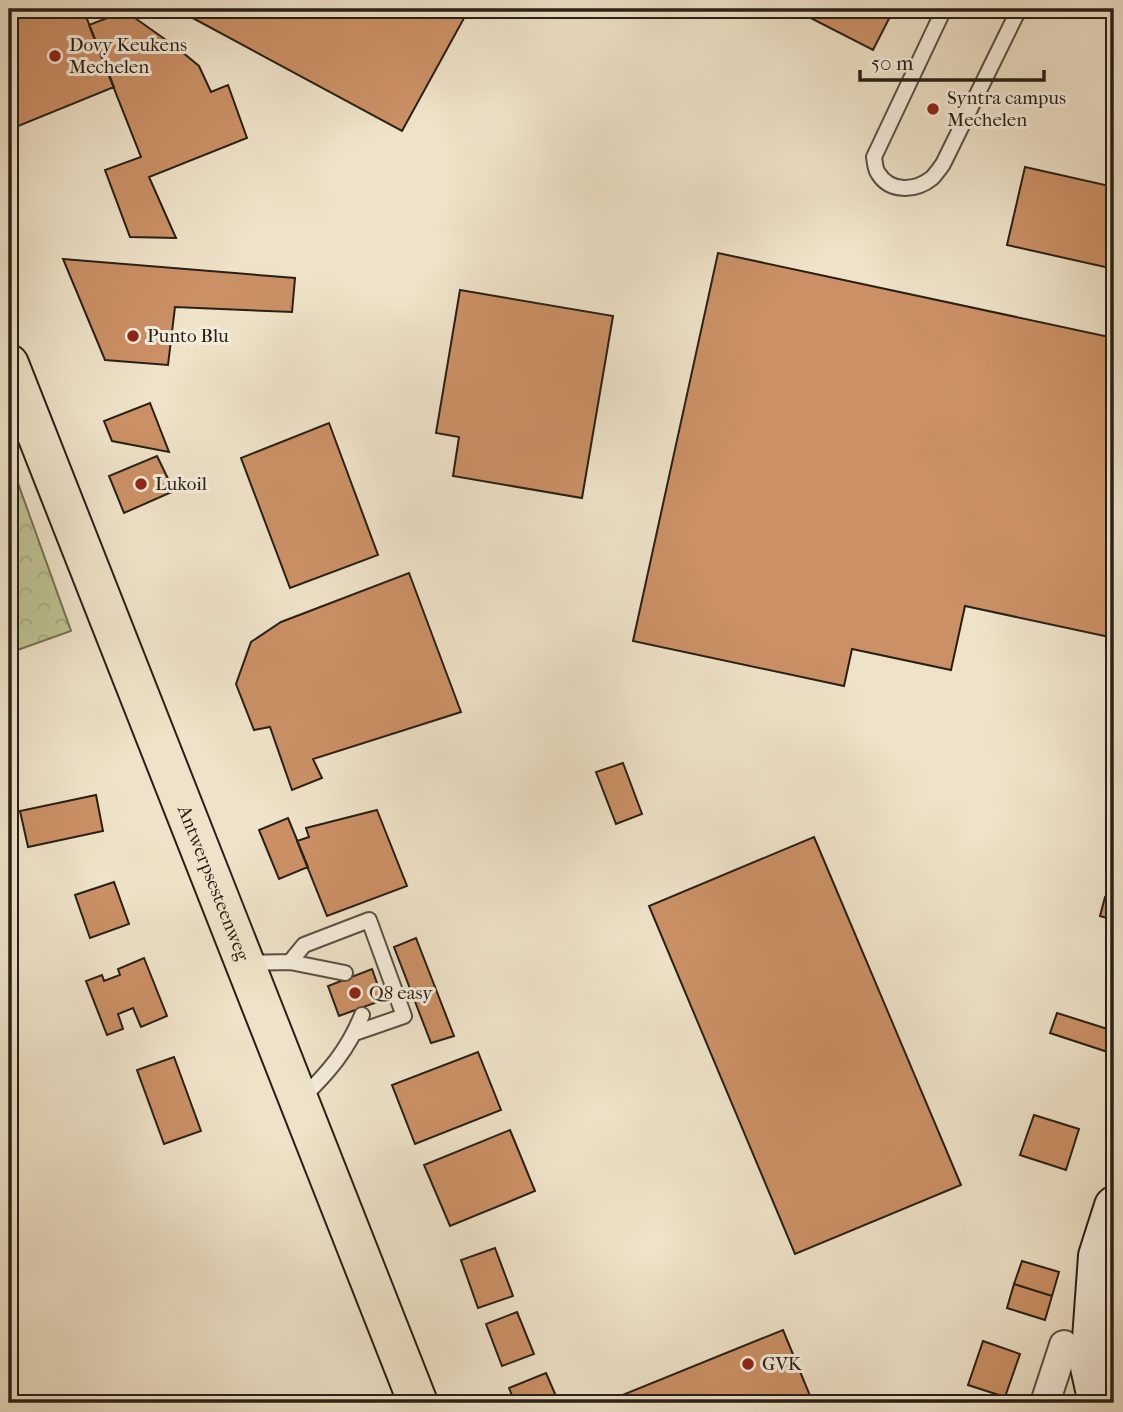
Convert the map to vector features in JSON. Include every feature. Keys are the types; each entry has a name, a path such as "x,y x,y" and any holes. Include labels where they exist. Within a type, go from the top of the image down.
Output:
{"main road":[{"name":"Antwerpsesteenweg","path":"9,364 418,1403"}],"street":[{"path":"1098,1403 1090,1367 1098,1256 1114,1206"},
{"path":"1045,1403 1064,1345"}],"lane":[{"path":"944,9 874,157 876,172 886,182 898,188 915,187 933,177 943,164 1019,9"},
{"path":"290,962 304,945 369,920 404,1016 355,1033"},
{"path":"246,963 290,962 345,973"},
{"path":"299,1100 325,1076 355,1033 362,1015"}],"green space":[{"path":"9,458 71,631 9,653"}],"building":[{"name":"Dovy Keukens Mechelen","path":"9,9 37,9 39,13 50,9 83,9 114,87 11,129"},
{"path":"176,9 469,9 402,131"},
{"path":"894,9 873,50 797,11"},
{"path":"125,11 199,66 211,92 228,85 247,138 149,177 176,238 130,237 105,170 141,157 89,25"},
{"path":"1025,167 1114,187 1114,269 1007,245"},
{"path":"718,253 1114,338 1114,638 965,606 951,670 852,649 844,686 633,641"},
{"name":"Punto Blu","path":"63,259 295,278 292,312 175,307 168,365 105,360"},
{"path":"460,290 613,316 582,498 453,476 459,437 436,433"},
{"path":"150,403 169,452 112,441 104,421"},
{"path":"329,423 378,555 290,588 241,458"},
{"name":"Lukoil","path":"157,456 174,491 124,513 109,476"},
{"path":"409,573 461,712 313,759 322,778 292,790 270,727 254,730 236,684 251,642 281,622"},
{"path":"623,763 642,814 616,824 596,772"},
{"path":"96,795 103,831 28,847 20,811"},
{"path":"377,810 407,886 327,916 297,841 309,837 306,828"},
{"path":"288,818 308,867 279,879 259,830"},
{"path":"814,837 961,1185 795,1254 649,906"},
{"path":"114,882 129,924 90,938 75,895"},
{"path":"1105,897 1114,900 1114,920 1100,916"},
{"path":"416,938 454,1036 431,1043 394,947"},
{"path":"1114,940 1114,965 1107,963"},
{"path":"144,958 167,1016 141,1027 133,1008 118,1014 123,1029 107,1035 86,981 102,975 104,981 120,975 118,969"},
{"name":"Q8 easy","path":"372,969 383,1000 339,1016 328,986"},
{"path":"1057,1013 1114,1031 1114,1054 1050,1033"},
{"path":"478,1052 501,1110 415,1144 392,1085"},
{"path":"174,1057 201,1131 164,1144 137,1070"},
{"path":"1034,1115 1079,1129 1066,1170 1020,1155"},
{"path":"510,1130 535,1191 450,1226 424,1165"},
{"path":"495,1248 513,1296 478,1308 461,1260"},
{"path":"1022,1261 1059,1272 1052,1296 1014,1284"},
{"path":"1014,1284 1052,1296 1045,1320 1007,1308"},
{"path":"517,1312 534,1354 502,1366 486,1324"},
{"name":"GVK","path":"783,1330 813,1403 617,1403 615,1398"},
{"path":"983,1341 1020,1354 1005,1397 968,1385"},
{"path":"546,1373 559,1403 515,1403 509,1388"}],"place":[{"name":"Dovy Keukens Mechelen","path":"55,56"},
{"name":"Syntra campus Mechelen","path":"933,109"},
{"name":"Punto Blu","path":"133,336"},
{"name":"Lukoil","path":"141,484"},
{"name":"Q8 easy","path":"355,993"},
{"name":"GVK","path":"748,1364"}]}
